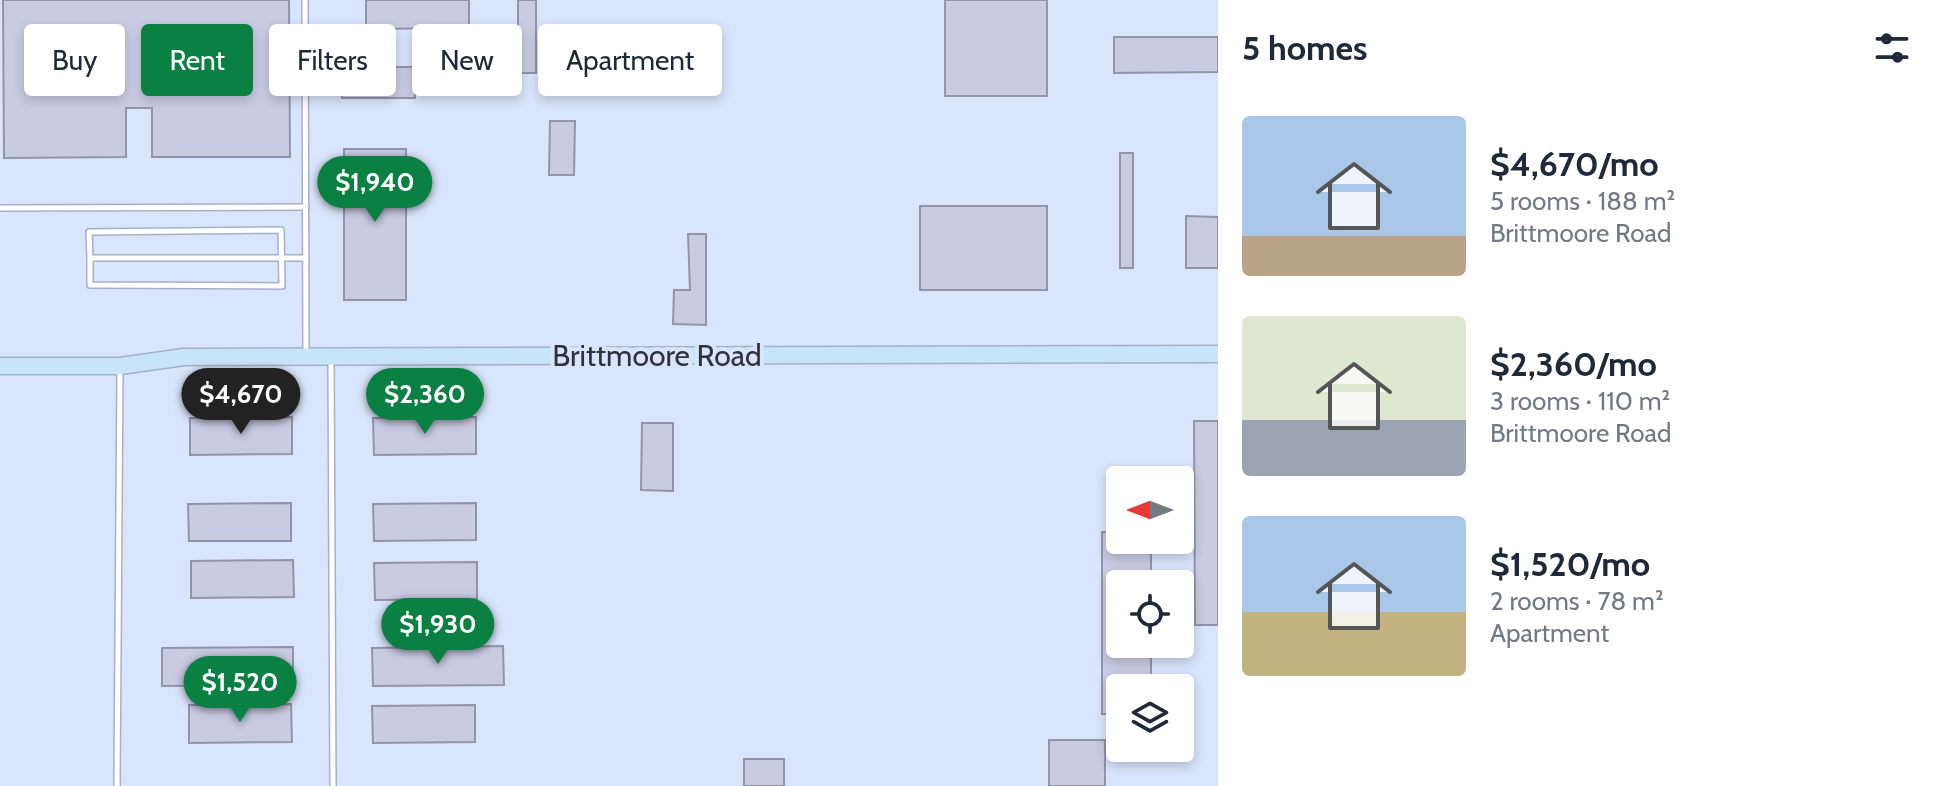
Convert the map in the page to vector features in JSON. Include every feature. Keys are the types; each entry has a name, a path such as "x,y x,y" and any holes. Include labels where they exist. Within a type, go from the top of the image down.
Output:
{"main road":[{"name":"Brittmoore Road","path":"0,366 120,366 184,357 1218,354"}],"lane":[{"path":"305,0 306,357"},
{"path":"0,208 306,207"},
{"path":"281,230 282,286 90,285 90,258 89,232 281,230"},
{"path":"90,258 306,258"},
{"path":"331,357 333,786"},
{"path":"117,786 120,366"}],"building":[{"path":"3,0 289,0 289,24 269,24 269,96 290,96 290,157 152,157 152,108 126,108 126,157 4,158"},
{"path":"366,0 469,0 469,24 412,24 412,29 396,29 396,24 366,24"},
{"path":"518,0 536,0 536,73 522,73 522,24 518,24"},
{"path":"945,0 1047,0 1047,96 945,96"},
{"path":"1114,37 1218,37 1218,72 1114,73"},
{"path":"396,67 412,67 412,96 415,98 342,98 396,96"},
{"path":"550,121 575,121 574,175 549,175"},
{"path":"344,149 406,149 406,300 344,300"},
{"path":"1120,153 1133,153 1133,268 1120,268"},
{"path":"920,206 1047,206 1047,290 920,290"},
{"path":"1186,216 1218,217 1218,268 1186,268"},
{"path":"688,234 706,234 706,325 673,324 674,290 690,290"},
{"path":"292,417 292,454 190,455 190,418"},
{"path":"476,417 476,454 374,455 373,418"},
{"path":"1194,421 1218,421 1218,625 1195,625"},
{"path":"642,423 673,423 673,491 641,490"},
{"path":"291,503 291,541 189,541 188,504"},
{"path":"476,503 476,540 374,541 373,504"},
{"path":"1102,532 1106,532 1106,554 1151,554 1151,570 1106,570 1106,658 1151,658 1151,674 1106,674 1106,714 1102,714"},
{"path":"293,560 294,597 191,598 191,561"},
{"path":"477,562 477,599 375,600 374,563"},
{"path":"503,646 504,685 373,686 372,648"},
{"path":"293,647 293,685 162,686 162,648"},
{"path":"291,704 292,742 189,743 189,705"},
{"path":"475,705 475,742 373,743 372,706"},
{"path":"1049,740 1105,740 1105,786 1049,786"},
{"path":"744,759 784,759 784,786 744,786"}]}
